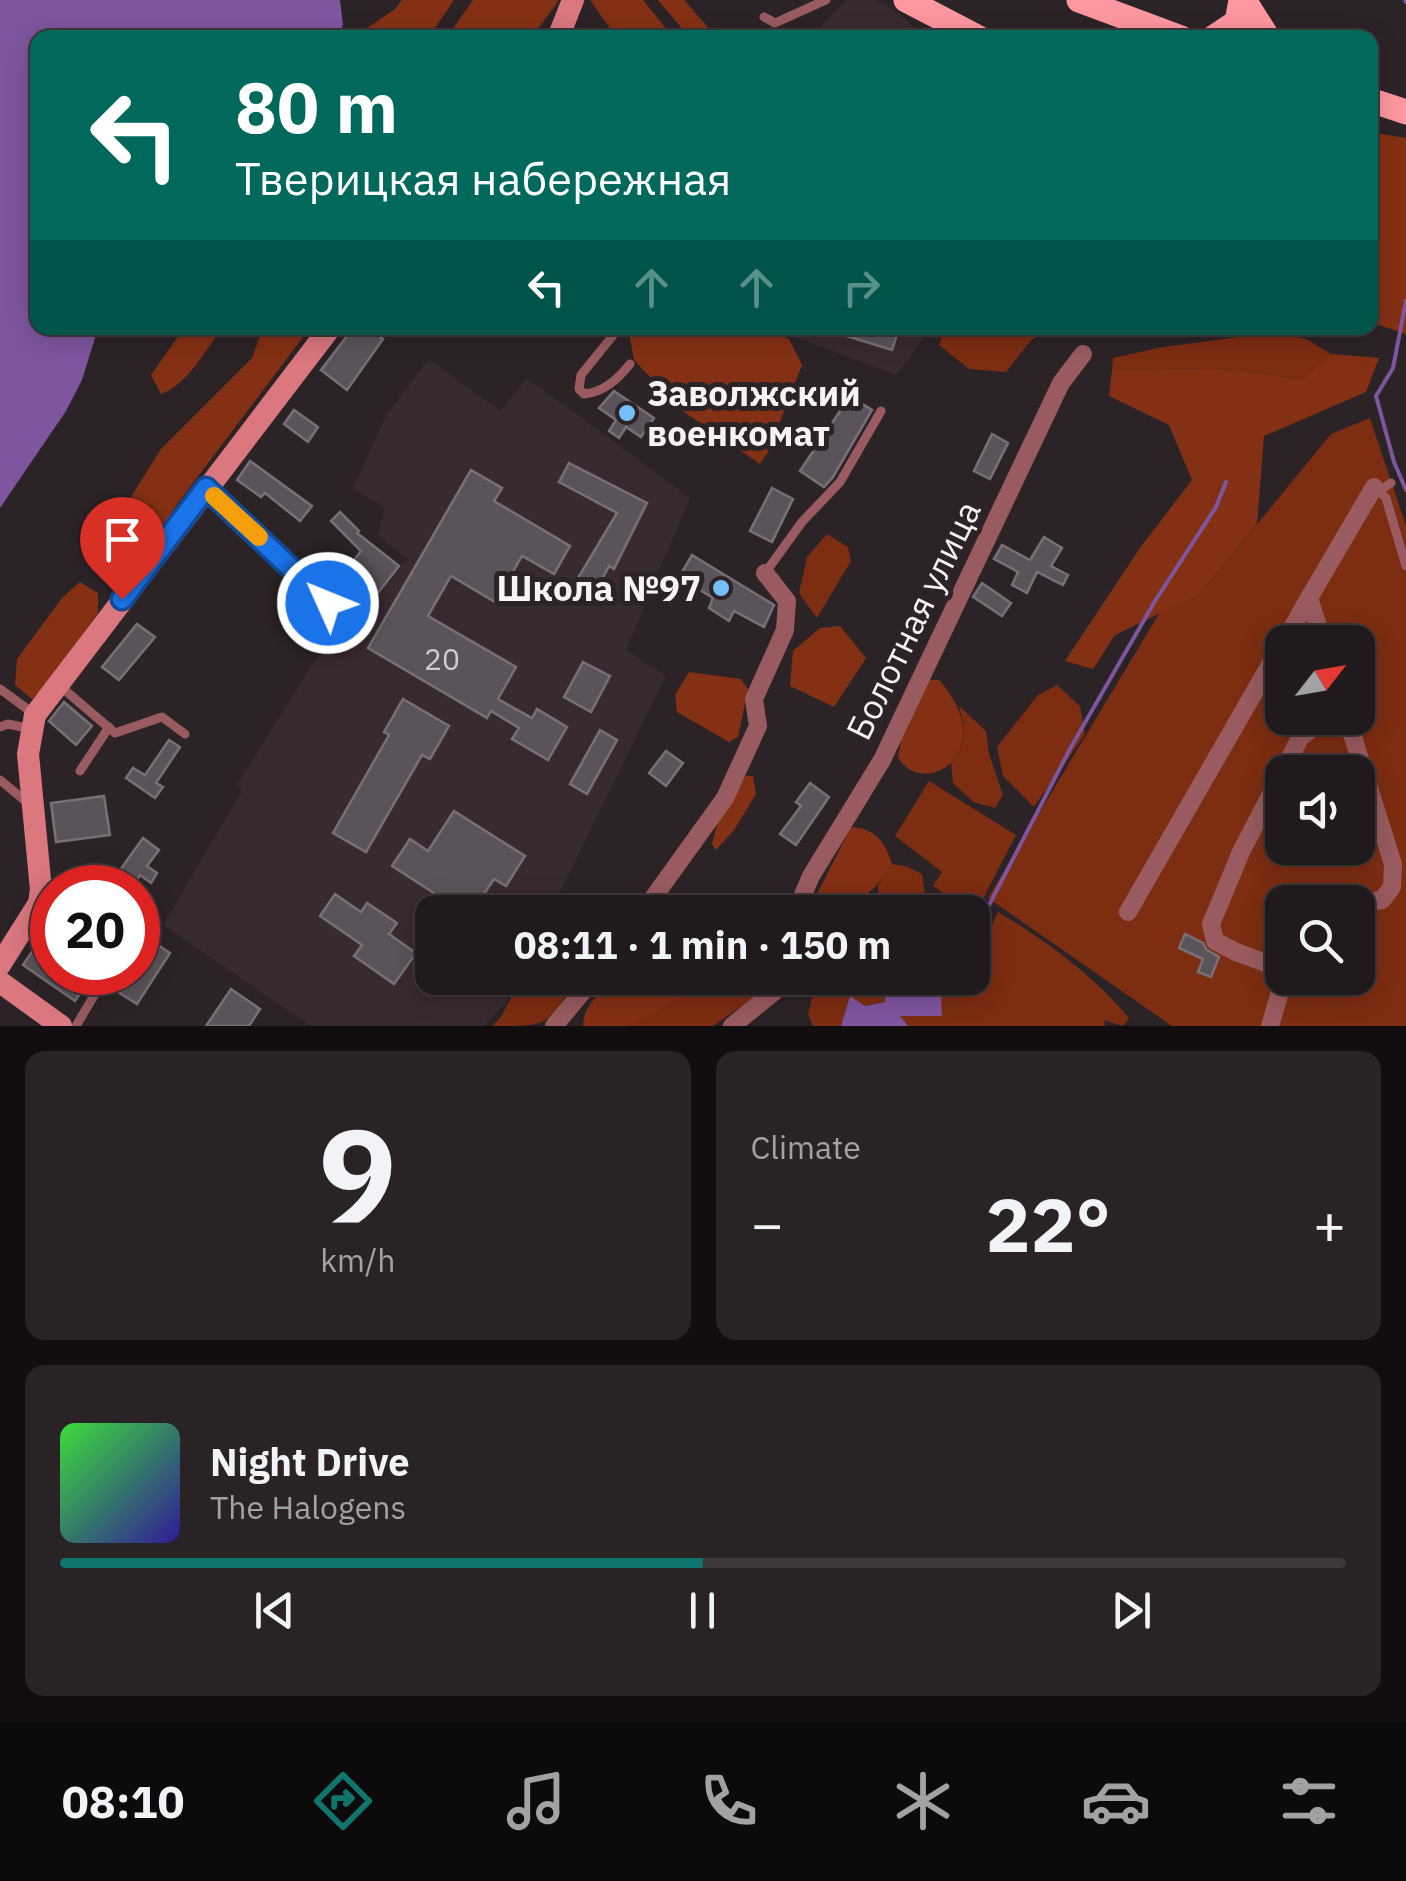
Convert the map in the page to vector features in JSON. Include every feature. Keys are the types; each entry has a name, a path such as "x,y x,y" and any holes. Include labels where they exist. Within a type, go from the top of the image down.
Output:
{"main road":[{"path":"906,0 963,30"},
{"path":"1079,0 1160,30"},
{"path":"1224,30 1236,22 1242,0"},
{"path":"1242,0 1263,30"},
{"path":"1378,103 1406,112"}],"street":[{"path":"561,30 573,0"},
{"path":"0,964 39,903 28,754 33,722 325,335"},
{"name":"Болотная улица","path":"803,895 882,760 1061,383 1084,354"},
{"path":"1293,625 1381,487"},
{"path":"655,895 725,798 758,726 754,699 785,630 787,601 765,573"},
{"path":"1309,598 1318,625"},
{"path":"1128,912 1265,674"},
{"path":"1265,963 1215,940 1211,924 1241,852 1304,735"},
{"path":"1352,735 1393,864 1392,887 1382,900 1375,901"},
{"path":"0,982 62,1026"},
{"path":"554,1026 582,995"},
{"path":"732,1026 770,995"},
{"path":"1270,1026 1279,995"}],"lane":[{"path":"764,17 776,23 826,0"},
{"path":"613,335 584,370 579,389 584,394 599,390 621,376 630,364"},
{"path":"765,573 802,522 840,482 882,410"},
{"path":"1381,487 1406,566"},
{"path":"206,488 328,603 321,612"},
{"path":"58,684 115,734 162,718 185,734"},
{"path":"0,689 33,722"},
{"path":"0,727 33,722"},
{"path":"80,771 108,728"},
{"path":"0,780 34,808"},
{"path":"76,1026 94,995"}],"shaded area":[{"path":"0,0 340,0 340,30 30,30 30,335 96,335 82,380 66,411 0,508"},
{"path":"402,0 454,0 434,30 364,30"},
{"path":"473,0 559,0 537,30 452,30"},
{"path":"590,0 643,0 667,30 611,30"},
{"path":"658,0 684,0 710,30 683,30"},
{"path":"847,0 875,0 917,30 817,30"},
{"path":"1378,133 1406,138 1406,334 1378,325"},
{"path":"179,335 217,335 188,375 170,389 161,394 151,375"},
{"path":"260,335 305,335 175,507 134,573 117,565 124,547 121,513 161,449 252,358"},
{"path":"629,335 779,335 789,339 802,365 760,464 681,410 634,360"},
{"path":"790,335 927,335 896,375"},
{"path":"943,335 1040,335 1031,340 1006,372 969,369 939,345"},
{"path":"1255,335 1289,335 1308,340 1331,354 1302,379 1214,368 1112,370 1113,358"},
{"path":"1331,354 1379,358 1366,392 1264,436 1257,524 1200,594 1115,635 1093,669 1065,661 1140,548 1192,480 1169,425 1109,396 1112,370 1214,368 1302,379"},
{"path":"429,359 500,411 527,378 690,498 626,650 666,676 558,895 415,895 415,995 510,995 484,1026 311,1026 163,925 242,791 237,785 315,660 358,620 408,559 378,535 385,508 353,488 386,416"},
{"path":"1370,418 1406,526 1406,1026 1172,1026 990,899 1160,612 1200,594 1331,434"},
{"path":"827,534 848,547 851,561 817,618 799,593 807,557"},
{"path":"80,582 98,593 98,613 46,686 32,699 15,685 17,659 62,598"},
{"path":"840,626 866,658 834,707 790,686 793,651 820,628"},
{"path":"689,672 741,679 748,689 738,737 729,742 677,712 675,695"},
{"path":"928,680 939,680 957,706 963,729 960,748 951,762 924,774 909,769 898,757 903,728"},
{"path":"1057,685 1080,706 1085,734 1034,807 1003,776 997,747 1038,695"},
{"path":"959,706 986,731 989,754 1003,795 995,808 973,802 953,783 951,763 963,736"},
{"path":"744,776 753,776 756,794 734,830 716,850 712,844 719,818"},
{"path":"929,781 1016,835 985,895 946,895 933,886 942,872 895,836"},
{"path":"851,827 878,838 892,864 869,892 817,895"},
{"path":"892,864 908,867 922,874 925,895 879,895 878,885"},
{"path":"998,912 1085,973 1129,1018 1123,1026 1104,1020 1105,1026 908,1026 899,1016 941,1016 943,995 990,995 990,929"},
{"path":"512,995 566,995 552,1014 537,1023 492,1026"},
{"path":"599,995 685,995 628,1026 583,1026 591,1003"},
{"path":"685,995 758,995 713,1026 628,1026"},
{"path":"813,995 885,995 885,1002 865,1006 850,997 841,1026 813,1026 808,1014"},
{"path":"885,995 943,995 942,1016 900,1016 908,1026 841,1026 850,996 865,1006 885,1002"}],"building":[{"path":"348,335 378,335 383,339 347,390 321,370"},
{"path":"843,335 897,335 892,350"},
{"name":"Заволжский военкомат","path":"614,391 654,418 641,437 626,427 619,438 609,431 616,420 599,408"},
{"path":"850,396 872,410 824,487 800,471"},
{"path":"294,410 318,427 308,442 284,424"},
{"path":"992,434 1008,443 990,479 974,471"},
{"path":"250,461 312,506 300,521 265,493 261,497 237,480"},
{"path":"569,463 647,503 614,569 609,566 597,589 578,578 617,513 559,482"},
{"path":"471,470 502,488 494,501 570,546 554,574 522,556 495,602 451,576 428,616 516,667 498,699 532,718 537,709 567,727 548,760 512,739 519,728 491,711 487,718 368,648"},
{"path":"772,488 793,499 772,542 750,531"},
{"path":"340,512 357,533 399,566 357,620 341,607 352,592 338,581 361,551 331,521"},
{"path":"1044,537 1062,548 1051,566 1068,575 1063,585 1037,572 1027,593 1012,585 1018,572 994,559 1002,545 1030,560"},
{"name":"Школа №97","path":"692,555 774,605 764,627 734,611 729,621 709,608 713,598 679,577"},
{"path":"982,583 1011,603 1002,616 973,597"},
{"path":"137,624 155,637 119,680 102,667"},
{"path":"583,662 610,676 591,712 564,697"},
{"path":"403,699 449,726 430,759 422,755 366,852 333,833 389,735 384,732"},
{"path":"64,702 92,726 76,745 49,721"},
{"path":"600,730 617,740 587,794 570,784"},
{"path":"169,740 180,747 156,783 163,787 155,798 126,778 133,768 145,775"},
{"path":"666,751 683,763 666,786 649,773"},
{"path":"810,783 829,797 796,845 780,834 801,806 796,802"},
{"path":"104,796 110,835 56,842 51,803"},
{"path":"454,811 525,856 506,886 494,879 483,895 437,895 392,866 410,839 428,851"},
{"path":"143,838 159,850 148,865 124,865"},
{"path":"335,894 361,912 367,903 397,923 389,934 415,954 394,984 354,956 362,945 320,916"},
{"path":"1185,934 1219,957 1211,977 1198,972 1203,959 1179,948"},
{"path":"160,946 170,953 160,968"},
{"path":"231,989 260,1009 249,1026 206,1026"},
{"path":"123,995 143,995 137,1004"}],"waterway":[{"path":"1406,301 1393,368 1376,396 1406,490"},
{"path":"990,903 1071,747 1155,601 1216,507 1226,482"}],"slow traffic":[{"path":"214,496 259,537"}],"place":[{"name":"Заволжский военкомат","path":"627,413"},
{"name":"Школа №97","path":"721,588"}],"route":[{"path":"122,599 206,488 328,603"}]}
